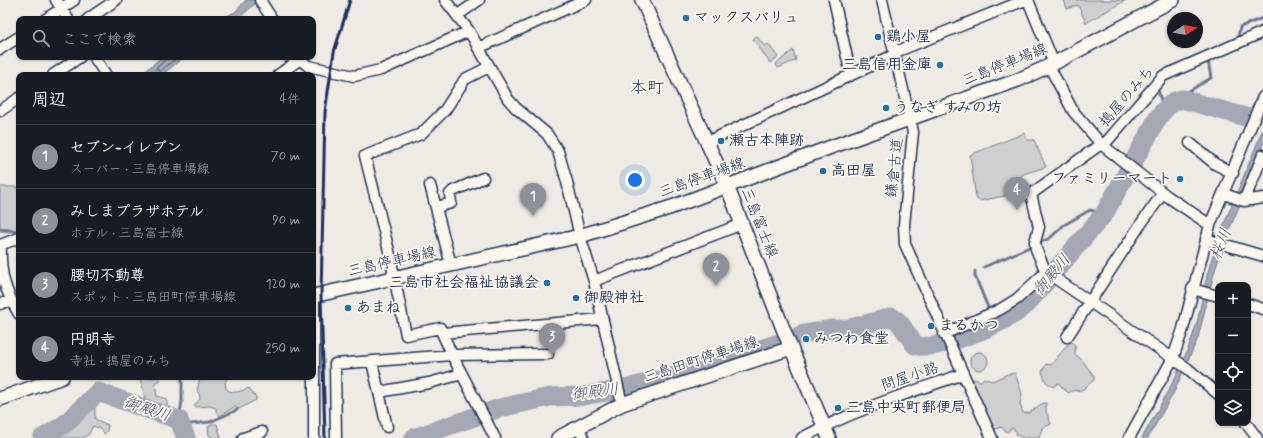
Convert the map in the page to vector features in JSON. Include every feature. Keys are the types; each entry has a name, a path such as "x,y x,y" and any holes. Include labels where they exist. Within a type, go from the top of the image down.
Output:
{"main road":[{"name":"三島富士線","path":"642,0 727,186 826,432"},
{"name":"三島停車場線","path":"316,296 580,236 672,207 910,118 1018,80 1052,65 1173,0"},
{"name":"三島田町停車場線","path":"558,438 581,432 622,404 791,348"},
{"path":"0,399 54,380"}],"street":[{"path":"49,16 59,4 74,0"},
{"path":"92,16 116,0"},
{"path":"260,0 270,16"},
{"path":"445,0 469,31 508,99 516,108 547,134 558,151 580,236 594,281 622,404"},
{"path":"458,15 479,0"},
{"path":"478,48 586,0"},
{"path":"834,0 851,76"},
{"name":"鎌倉古道","path":"882,0 913,132 904,225 905,244 963,374"},
{"path":"707,142 851,76 894,55 898,51 1027,0 1052,65 1073,111 1102,145 1163,193 1210,225"},
{"path":"59,4 66,16"},
{"path":"299,60 308,66 354,76 381,70 469,31"},
{"name":"搗屋のみち","path":"1050,274 1036,245 1039,227 1031,194 1102,145 1163,76 1222,48 1263,32"},
{"path":"0,49 16,39"},
{"path":"58,72 76,60"},
{"path":"96,60 104,72"},
{"path":"282,72 297,60"},
{"path":"489,67 465,79 445,110 421,134 365,156 406,335 440,328 494,438"},
{"path":"1129,438 1180,364 1183,329 1192,289 1210,225 1227,195 1232,173 1263,97"},
{"path":"0,111 16,100"},
{"path":"1190,143 1215,164 1232,173"},
{"path":"1244,201 1263,155"},
{"path":"437,207 451,203 450,194 453,191 483,178"},
{"path":"430,185 451,265"},
{"path":"1067,338 1089,302 1163,193"},
{"path":"1227,195 1244,201 1263,198"},
{"path":"594,281 742,224"},
{"path":"16,239 0,245 3,282 16,309"},
{"path":"1206,239 1263,256"},
{"path":"945,336 999,310 1018,299 1050,274 1180,364 1215,392"},
{"path":"1192,289 1215,295"},
{"path":"0,304 11,300"},
{"path":"1251,305 1263,309"},
{"path":"442,333 602,319"},
{"path":"336,438 335,364 452,355 548,354"},
{"path":"372,362 387,427"},
{"path":"379,392 429,383 462,374"},
{"path":"963,374 992,438"},
{"name":"問屋小路","path":"802,438 826,432 860,411 963,374"},
{"path":"313,380 314,438"},
{"path":"1248,426 1257,438"},
{"path":"243,438 262,432"}],"shaded area":[{"path":"1064,0 1126,0 1086,23 1078,5 1067,9"},
{"path":"756,36 765,46 768,44 778,57 770,63 753,39"},
{"path":"793,50 796,60 778,68 776,64"},
{"path":"1025,133 1027,140 1034,140 1046,167 1023,174 1020,178 1024,192 979,201 976,198 970,155"},
{"path":"0,187 16,187 16,233 0,231"},
{"path":"1072,342 1075,345 1075,354 1082,360 1094,376 1094,380 1082,390 1068,393 1058,383 1053,387 1046,382 1042,372 1046,364 1051,365 1069,343"},
{"path":"979,352 985,355 988,361 985,367 979,370 973,367 970,361 973,355"},
{"path":"1015,373 1022,394 1020,404 1023,413 1029,413 1041,404 1046,403 1046,411 1051,424 1042,428 1039,438 1024,438 1016,435 1017,432 1012,428 1007,432 1001,427 996,429 991,427 991,422 986,418 971,380 974,379 981,381 984,378 992,381 1008,374"},
{"path":"141,380 160,380 157,381 155,385 157,396 167,399 167,411 165,412 161,410 159,405 145,398"},
{"path":"199,380 226,380 226,389 235,392 249,388 256,397 256,400 239,409 234,407 220,416 216,411 216,408 210,406 194,406 200,399 197,391"},
{"path":"95,407 95,419 108,425 107,431 104,434 99,428 93,426 89,434 83,438 47,438 55,436 86,408 91,410"},
{"path":"212,424 217,424 221,438 213,438 209,435 208,427"}],"water":[{"path":"246,0 259,0 241,16 227,16 235,12"},
{"path":"158,60 180,60 166,72 153,72 161,64 151,72 144,72"},
{"name":"桜川","path":"1263,128 1263,149 1222,247 1198,338 1174,392 1148,438 1142,438 1172,384 1191,341 1213,255 1224,223"}],"waterway":[{"path":"1234,40 1238,37 1240,27 1263,18"},
{"path":"1181,99 1189,91 1211,78 1208,60"},
{"path":"1157,87 1164,110"},
{"name":"御殿川","path":"800,335 831,329 847,329 892,317 899,322 915,345 923,346 949,342 978,332 1003,320 1015,314 1026,305 1104,214 1159,116 1167,107 1175,101 1182,99 1249,118"},
{"path":"984,267 1050,238 1064,225 1090,210 1104,214"},
{"path":"0,229 16,231"},
{"path":"975,271 975,276 989,310"},
{"name":"御殿川","path":"993,319 996,324"},
{"name":"御殿川","path":"414,438 500,408 550,397 584,396 628,388 685,373 776,344"},
{"path":"179,420 182,401 182,380"},
{"name":"御殿川","path":"42,438 65,424 98,392 179,420 186,438"},
{"path":"182,427 191,424 210,422 237,410"}],"railway":[{"path":"325,438 321,295 325,112 334,52 350,0"}],"place":[{"name":"マックスバリュ","path":"686,18"},
{"name":"鶏小屋","path":"878,37"},
{"name":"三島信用金庫","path":"940,65"},
{"name":"うなぎ すみの坊","path":"886,108"},
{"name":"瀬古本陣跡","path":"721,141"},
{"name":"高田屋","path":"823,171"},
{"name":"ファミリーマート","path":"1180,179"},
{"name":"円明寺","path":"1017,210"},
{"name":"セブン-イレブン","path":"533,216"},
{"name":"三島市社会福祉協議会","path":"547,283"},
{"name":"みしまプラザホテル","path":"716,286"},
{"name":"御殿神社","path":"576,298"},
{"name":"あまね","path":"348,308"},
{"name":"まるかつ","path":"931,326"},
{"name":"みつわ食堂","path":"806,339"},
{"name":"腰切不動尊","path":"552,356"},
{"name":"三島中央町郵便局","path":"838,408"}],"district":[{"name":"本町","path":"647,88"}]}
